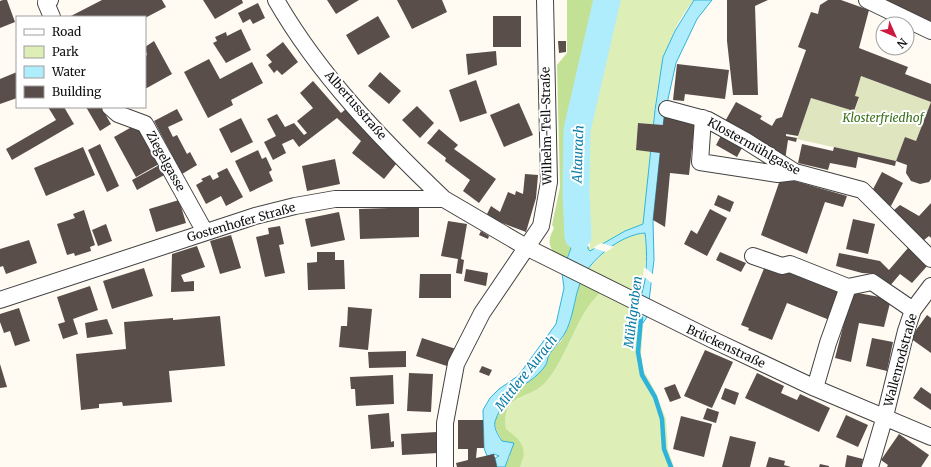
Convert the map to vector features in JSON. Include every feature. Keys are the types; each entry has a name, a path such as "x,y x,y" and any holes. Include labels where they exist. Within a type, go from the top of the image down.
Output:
{"street":[{"path":"50,0 46,2 52,16"},
{"name":"Wilhelm-Tell-Straße","path":"444,467 445,422 456,364 482,313 541,226 549,182 545,0"},
{"path":"867,0 931,31"},
{"name":"Albertusstraße","path":"279,1 335,85 415,172 444,199"},
{"name":"Ziegelgasse","path":"111,108 118,114 145,124 205,232"},
{"name":"Klostermühlgasse","path":"667,109 703,118 746,141 795,172 862,190 931,259"},
{"path":"703,118 700,162 778,174 795,172"},
{"name":"Gostenhofer Straße","path":"0,300 255,216 295,206 335,199 444,199"},
{"path":"444,199 526,247"},
{"name":"Brückenstraße","path":"526,247 659,314 815,388 931,436"},
{"path":"753,256 782,266 790,264 848,287 872,282 913,310"},
{"name":"Wallenrodstraße","path":"870,467 885,416 906,330 913,310 931,286"},
{"path":"815,388 828,342 848,287"}],"green space":[{"path":"567,0 616,0 594,70 583,131 582,200 570,199 571,248 566,260 560,255 558,256 554,253 550,246 550,239 554,228 552,225 560,187 557,65 567,53"},
{"path":"616,0 694,0 684,14 669,43 660,74 653,124 638,123 636,149 651,152 643,224 625,231 590,251 588,249 588,230 582,200 583,131 594,70"},
{"name":"Klosterfriedhof","path":"861,76 931,102 916,141 905,137 896,161 797,139 811,98 855,110 859,98 855,96"},
{"path":"645,233 646,257 640,310 640,323 643,323 641,356 644,371 656,393 666,419 668,450 674,467 520,467 523,461 516,437 506,429 508,409 512,403 539,388 554,372 584,313 600,293 586,271 612,246 627,237"},
{"path":"580,282 600,293 584,313 561,360 546,382 539,388 512,403 508,409 506,429 519,440 524,454 520,467 505,467 510,456 496,429 494,421 511,395 535,377 546,365 549,353 561,341 570,323"}],"water":[{"name":"Mittlere Aurach","path":"694,0 712,0 697,19 676,63 664,117 653,220 654,260 647,317 643,323 638,323 639,307 646,268 645,233 626,238 616,243 606,250 590,266 584,275 578,288 567,328 548,357 547,363 534,377 510,395 497,416 495,422 496,430 502,441 514,443 505,467 497,467 495,458 499,456 494,454 487,456 484,448 483,410 490,398 499,389 518,376 556,324 564,288 562,273 571,248 570,199 582,200 588,230 588,249 590,251 625,231 643,224 655,110 663,57 675,31"}],"pier":[{"path":"569,233 590,240 590,247 569,241"},
{"path":"601,243 614,247 606,252 593,248"},
{"path":"644,267 654,275 653,284 643,276"}],"building":[{"path":"7,0 15,22 0,28 0,1"},
{"path":"102,0 162,0 166,7 146,17 146,16 71,16"},
{"path":"203,0 242,0 243,3 215,19"},
{"path":"327,0 359,0 336,14"},
{"path":"397,0 442,0 447,12 412,29"},
{"path":"727,0 768,0 755,6 758,95 733,95 727,41"},
{"path":"828,0 841,0 869,10 859,48 875,54 875,56 880,56 908,67 905,74 931,84 931,102 861,76 855,96 859,97 854,111 811,98 798,136 786,134 786,136 797,138 796,142 788,140 785,160 724,123 736,102 762,116 760,119 772,126 776,119 782,117 806,50 798,47 811,12 818,14 820,5"},
{"path":"873,0 931,0 931,24 915,17 915,16"},
{"path":"258,3 265,18 253,24 250,19 243,23 238,13"},
{"path":"378,16 390,37 358,55 346,35"},
{"path":"493,16 521,16 521,47 493,47"},
{"path":"241,29 251,50 226,63 213,43 217,41 215,37 226,32 227,36"},
{"path":"154,41 172,74 146,88 147,55 146,46"},
{"path":"558,41 566,41 566,52 559,53"},
{"path":"283,42 298,62 282,75 277,70 274,73 268,65 272,62 266,55"},
{"path":"496,51 497,65 468,75 466,54"},
{"path":"209,59 220,79 252,62 263,83 231,100 233,105 208,118 184,72"},
{"path":"677,64 729,70 725,99 685,94 684,101 673,100"},
{"path":"16,72 16,98 0,104 0,79"},
{"path":"380,72 401,91 389,104 368,86"},
{"path":"476,80 487,113 460,122 449,90"},
{"path":"313,81 341,113 346,109 400,159 384,179 352,153 361,141 337,118 299,147 293,139 282,144 286,153 273,160 264,142 276,136 267,119 277,114 285,127 294,123 304,135 307,133 297,121 313,108 300,93"},
{"path":"931,102 931,179 929,182 920,184 911,181 906,173 907,165 896,161 905,137 916,141"},
{"path":"519,103 533,135 504,147 490,115"},
{"path":"417,106 434,123 420,138 402,120"},
{"path":"49,108 65,108 74,124 12,160 6,149 56,120"},
{"path":"87,108 102,108 111,124 100,131"},
{"path":"177,109 183,120 168,127 173,137 177,135 187,154 190,152 197,165 182,174 154,121"},
{"path":"664,117 695,120 689,175 670,173 665,227 653,220 660,153 636,150 638,123 663,125"},
{"path":"241,118 253,142 231,153 219,129"},
{"path":"137,124 159,164 136,177 114,137"},
{"path":"439,129 458,145 454,149 496,179 479,203 463,191 470,180 445,161 446,158 427,143"},
{"path":"723,132 744,144 737,157 716,145"},
{"path":"100,144 119,186 107,192 88,150"},
{"path":"802,144 833,151 834,147 896,161 895,166 858,157 856,168 830,163 828,170 798,163"},
{"path":"83,147 95,175 46,196 34,168"},
{"path":"258,150 262,159 266,157 272,170 269,172 273,181 250,192 235,161"},
{"path":"335,159 340,184 307,191 302,166"},
{"path":"163,163 168,173 137,190 132,180"},
{"path":"227,168 243,197 226,206 221,196 206,204 196,185 203,181 201,179 210,175 213,180 219,177 217,173"},
{"path":"882,172 903,183 891,206 870,195"},
{"path":"525,174 538,175 536,198 526,232 497,221 487,214 491,206 500,212 508,192 515,195 516,191 523,194"},
{"path":"781,177 847,196 843,207 825,202 807,254 761,235"},
{"path":"718,195 734,202 730,212 714,205"},
{"path":"179,200 186,223 156,232 149,209"},
{"path":"931,203 931,238 929,236 919,244 888,215 900,205 919,216"},
{"path":"419,207 419,237 360,239 359,209"},
{"path":"710,209 727,218 707,256 684,244 691,230 697,234"},
{"path":"84,210 95,245 90,247 91,251 75,256 74,253 67,255 57,224 75,218 73,214"},
{"path":"339,212 345,240 311,247 305,219"},
{"path":"853,219 875,224 868,254 846,249"},
{"path":"448,221 467,224 461,259 464,260 462,274 456,273 458,259 441,256"},
{"path":"106,224 112,241 98,246 92,230"},
{"path":"280,226 284,244 279,245 285,273 265,277 256,237 269,234 268,228"},
{"path":"481,231 489,236 488,239 479,235"},
{"path":"231,235 241,268 220,274 210,241"},
{"path":"29,240 37,263 6,274 3,266 0,267 0,249"},
{"path":"197,246 205,267 181,275 184,282 194,281 194,291 171,292 172,254"},
{"path":"908,248 928,265 912,283 900,274 889,287 876,277 876,274 862,273 836,266 839,253 880,261 889,270"},
{"path":"317,252 335,252 335,260 344,260 345,289 308,290 307,263 317,262"},
{"path":"720,252 746,263 741,272 716,260"},
{"path":"765,266 786,274 788,268 844,291 832,321 787,303 772,340 748,330 749,328 741,325"},
{"path":"144,268 153,296 112,309 103,281"},
{"path":"466,269 488,273 486,286 464,281"},
{"path":"420,274 451,274 451,298 419,298"},
{"path":"90,286 98,310 73,319 78,334 63,339 58,324 65,322 57,297"},
{"path":"852,292 891,299 884,327 859,323 851,362 835,358"},
{"path":"348,307 372,309 368,350 339,347 341,326 347,326"},
{"path":"19,308 30,341 15,346 10,331 4,333 0,322 0,314"},
{"path":"927,315 931,318 931,353 910,338"},
{"path":"220,316 225,366 169,371 172,402 123,406 122,402 99,404 99,408 81,410 76,354 126,349 124,322"},
{"path":"107,319 113,334 87,338 85,323"},
{"path":"422,338 456,349 450,367 416,356"},
{"path":"872,338 893,342 887,371 866,366"},
{"path":"705,350 733,362 712,408 684,396"},
{"path":"406,351 406,367 369,368 368,352"},
{"path":"0,364 7,387 0,388"},
{"path":"482,366 492,370 489,376 479,372"},
{"path":"409,373 433,374 431,412 407,411"},
{"path":"757,373 784,386 781,393 797,400 800,394 830,408 819,432 745,398"},
{"path":"393,375 394,404 356,406 355,389 351,389 350,377"},
{"path":"675,384 681,398 670,402 664,388"},
{"path":"921,387 931,394 931,410 913,398"},
{"path":"725,388 739,393 735,405 721,399"},
{"path":"707,408 719,412 716,423 703,419"},
{"path":"389,413 391,442 394,441 394,447 371,449 368,415"},
{"path":"846,415 868,425 858,447 836,437"},
{"path":"681,416 712,424 704,457 673,449"},
{"path":"458,420 483,420 484,448 477,448 476,458 494,454 497,467 457,467 456,463 468,460 468,449 458,449"},
{"path":"437,432 438,453 402,455 401,434"},
{"path":"899,434 929,455 921,467 887,467 888,465 881,460"},
{"path":"730,436 756,442 750,467 722,467"},
{"path":"847,455 863,459 861,467 845,467"},
{"path":"769,457 785,461 784,465 791,467 766,467"},
{"path":"820,464 829,466 829,467 819,467"}],"waterway":[{"name":"Altaurach","path":"578,236 576,193 577,130 607,0"},
{"name":"Mühlgraben","path":"641,318 638,352 642,375 655,397 662,419 664,449 671,467"}]}
